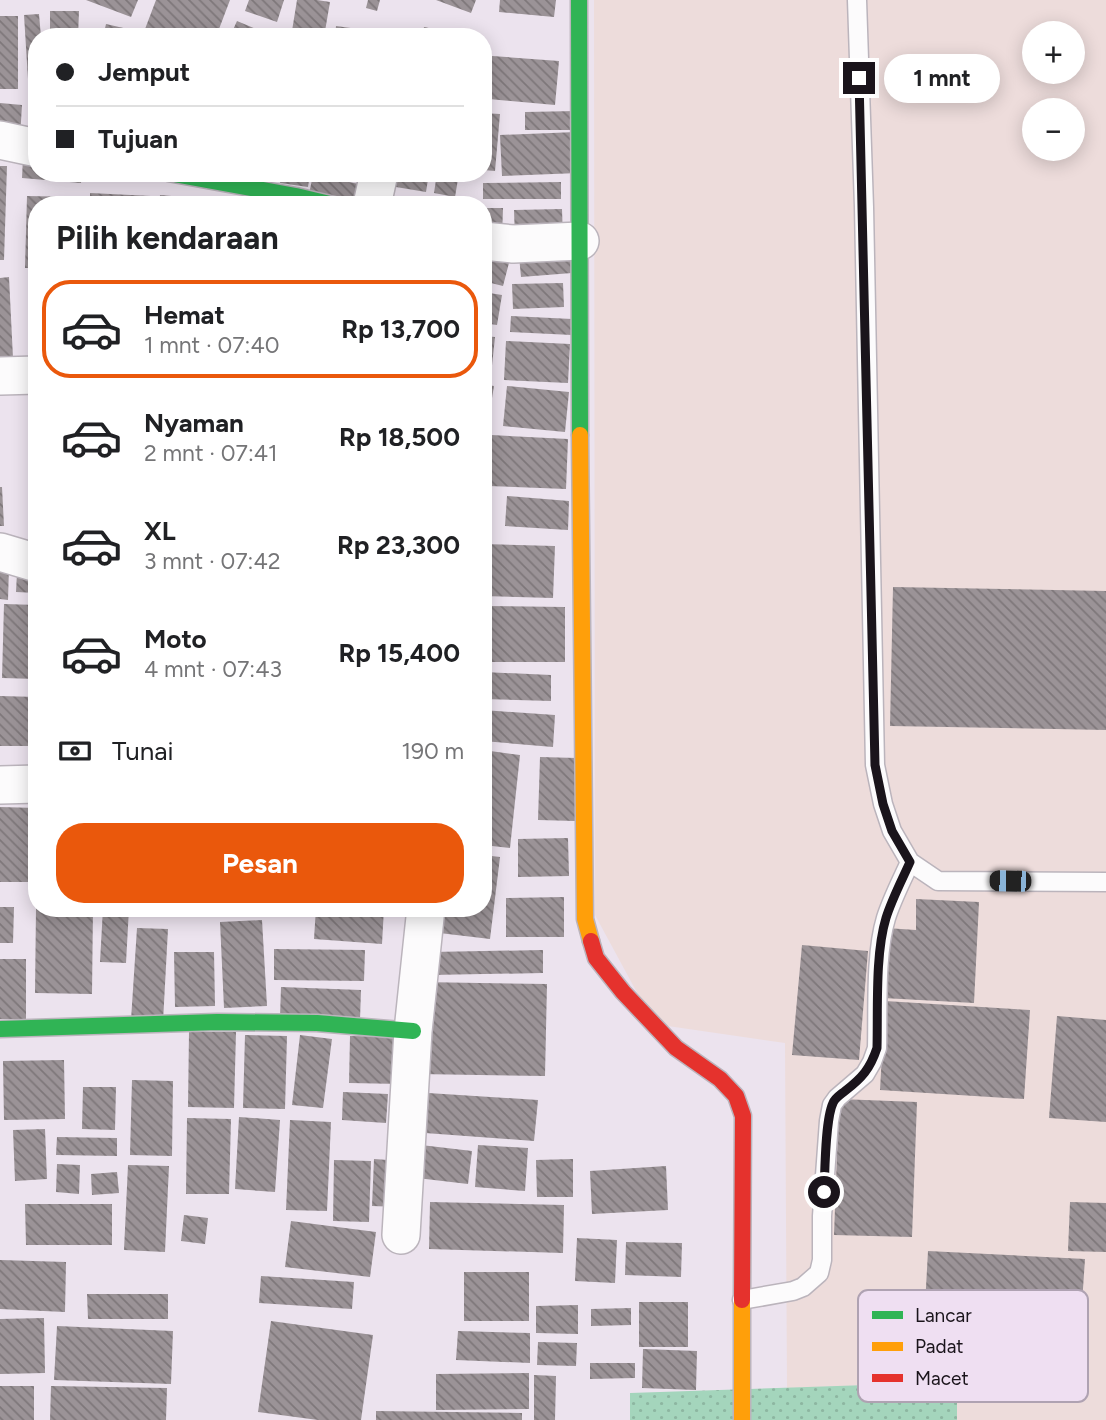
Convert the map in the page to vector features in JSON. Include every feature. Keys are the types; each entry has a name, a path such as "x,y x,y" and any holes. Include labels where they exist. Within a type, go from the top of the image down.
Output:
{"street":[{"path":"579,0 585,919 596,958 623,992 676,1048 720,1079 736,1096 743,1116 742,1420"},
{"path":"0,140 28,146"},
{"path":"218,182 296,196"},
{"path":"492,242 513,244 580,241"},
{"path":"0,376 28,375"},
{"path":"0,552 28,560"},
{"path":"0,785 28,784"},
{"path":"401,1236 413,1031 425,917"},
{"path":"0,1029 229,1022 317,1023 413,1031"}],"lane":[{"path":"857,0 875,765 883,804 892,831 910,862 938,881 1106,882"},
{"path":"743,1300 793,1291 803,1287 819,1273 832,1105 836,1098 865,1074 873,1062 877,1048 883,933 886,918 910,862"}],"shaded area":[{"path":"594,0 1106,0 1106,1420 957,1420 957,1402 1088,1402 1088,1290 858,1290 858,1385 787,1388 785,1043 654,1024 595,915"}],"green space":[{"path":"858,1385 858,1402 957,1402 957,1420 630,1420 630,1393"}],"building":[{"path":"86,0 138,0 131,17"},
{"path":"156,0 230,0 219,28 145,28"},
{"path":"249,0 284,0 277,22 245,11"},
{"path":"297,0 330,2 326,28 292,28"},
{"path":"368,0 380,0 377,11 366,8"},
{"path":"436,0 476,0 471,13"},
{"path":"500,0 556,0 554,17 499,12"},
{"path":"50,11 79,11 78,28 50,28"},
{"path":"39,14 40,28 28,28 28,79 24,15"},
{"path":"0,16 18,16 18,89 0,89"},
{"path":"237,21 254,28 234,28"},
{"path":"106,24 123,28 105,28"},
{"path":"492,56 559,61 555,105 492,99"},
{"path":"0,103 22,105 20,138 0,137"},
{"path":"577,111 577,130 525,130 525,112"},
{"path":"492,114 500,114 495,171 492,171"},
{"path":"576,132 579,173 502,176 500,135"},
{"path":"23,158 28,158 28,179 22,178"},
{"path":"0,166 7,166 4,260 0,260"},
{"path":"280,182 309,182 308,187"},
{"path":"312,182 349,182 369,186 365,196 309,194"},
{"path":"391,182 428,182 426,192 390,186"},
{"path":"436,182 458,182 455,196 434,193"},
{"path":"561,182 561,199 492,199 492,196 483,196 483,183"},
{"path":"90,193 151,196 90,196"},
{"path":"27,196 28,196 28,268 25,268"},
{"path":"492,208 503,208 502,238 492,238"},
{"path":"562,209 563,239 515,240 514,210"},
{"path":"571,253 572,273 521,277 519,256"},
{"path":"492,254 510,259 503,286 492,283"},
{"path":"9,277 13,358 0,358 0,278"},
{"path":"563,283 564,307 513,309 512,284"},
{"path":"492,293 502,295 497,325 492,324"},
{"path":"511,316 572,319 572,335 510,332"},
{"path":"492,337 495,337 492,366"},
{"path":"506,341 570,344 568,383 504,380"},
{"path":"507,386 569,392 565,432 503,426"},
{"path":"492,435 568,439 566,489 492,486"},
{"path":"2,487 4,526 0,526"},
{"path":"507,496 569,501 568,530 505,526"},
{"path":"492,544 555,546 553,598 492,596"},
{"path":"0,567 9,567 8,600 0,599"},
{"path":"17,573 28,574 28,593 16,592"},
{"path":"893,587 1106,591 1106,730 890,726"},
{"path":"4,604 28,605 28,679 2,678"},
{"path":"492,606 565,607 565,662 492,662"},
{"path":"492,672 551,675 551,701 492,699"},
{"path":"0,696 28,697 28,746 0,746"},
{"path":"492,711 555,715 553,747 492,742"},
{"path":"492,751 520,755 510,848 492,846"},
{"path":"540,757 577,758 575,821 538,820"},
{"path":"0,807 28,808 28,882 0,882"},
{"path":"568,838 569,876 518,877 518,839"},
{"path":"492,856 500,857 490,939 431,932 433,917 492,917"},
{"path":"564,897 564,937 506,937 506,898"},
{"path":"916,899 979,902 974,1003 883,998 886,928 916,930"},
{"path":"0,907 14,907 13,943 0,943"},
{"path":"36,917 93,917 92,994 35,993"},
{"path":"102,917 129,917 126,963 100,962"},
{"path":"315,917 384,917 382,944 314,939"},
{"path":"262,920 267,1006 224,1008 220,922"},
{"path":"137,928 168,929 163,1022 131,1020"},
{"path":"802,945 868,951 859,1060 792,1055"},
{"path":"274,949 365,950 364,981 274,980"},
{"path":"543,950 543,973 431,975 431,952"},
{"path":"174,952 214,952 215,1006 175,1007"},
{"path":"0,959 26,959 26,1019 0,1019"},
{"path":"420,982 547,984 545,1076 418,1074"},
{"path":"281,987 361,990 360,1020 280,1017"},
{"path":"885,1001 1030,1010 1024,1099 880,1090"},
{"path":"1057,1016 1106,1020 1106,1122 1049,1118"},
{"path":"189,1032 236,1032 234,1108 188,1107"},
{"path":"245,1035 287,1036 285,1109 243,1108"},
{"path":"300,1035 332,1039 323,1108 292,1105"},
{"path":"350,1036 402,1037 401,1084 349,1083"},
{"path":"64,1060 65,1119 4,1120 3,1061"},
{"path":"132,1080 173,1081 172,1156 130,1155"},
{"path":"83,1087 116,1087 115,1130 82,1129"},
{"path":"343,1092 388,1094 386,1123 342,1120"},
{"path":"428,1093 538,1100 534,1141 425,1133"},
{"path":"839,1099 917,1102 912,1237 834,1235"},
{"path":"239,1117 280,1120 275,1192 235,1189"},
{"path":"187,1118 231,1119 229,1194 186,1194"},
{"path":"290,1120 331,1122 327,1211 286,1210"},
{"path":"45,1129 47,1179 15,1181 13,1130"},
{"path":"57,1137 117,1138 117,1156 56,1155"},
{"path":"421,1145 472,1151 468,1184 417,1178"},
{"path":"478,1145 528,1148 525,1191 475,1187"},
{"path":"374,1159 402,1161 399,1207 372,1206"},
{"path":"573,1159 573,1197 537,1197 536,1160"},
{"path":"334,1160 371,1161 369,1222 333,1221"},
{"path":"57,1164 80,1165 79,1194 56,1192"},
{"path":"128,1165 169,1166 165,1252 124,1250"},
{"path":"666,1166 668,1210 592,1214 590,1171"},
{"path":"117,1172 119,1193 92,1195 91,1174"},
{"path":"430,1202 564,1205 563,1253 429,1249"},
{"path":"1070,1202 1106,1203 1106,1252 1068,1251"},
{"path":"25,1204 112,1204 112,1245 26,1245"},
{"path":"184,1215 208,1218 205,1244 181,1241"},
{"path":"291,1221 376,1232 370,1277 285,1267"},
{"path":"577,1238 617,1240 615,1283 575,1281"},
{"path":"626,1242 682,1243 681,1277 625,1275"},
{"path":"928,1251 1085,1259 1083,1290 926,1290"},
{"path":"0,1260 66,1262 65,1312 0,1309"},
{"path":"464,1272 529,1272 529,1321 464,1321"},
{"path":"261,1276 354,1282 352,1309 259,1303"},
{"path":"87,1294 168,1294 168,1319 88,1319"},
{"path":"639,1302 688,1302 688,1347 639,1347"},
{"path":"578,1305 578,1334 536,1333 536,1306"},
{"path":"631,1308 631,1325 591,1326 591,1309"},
{"path":"44,1318 45,1373 0,1374 0,1319"},
{"path":"271,1321 373,1335 361,1420 318,1420 258,1412"},
{"path":"57,1326 173,1331 171,1384 54,1380"},
{"path":"458,1331 530,1333 530,1363 456,1360"},
{"path":"538,1342 577,1343 576,1366 537,1365"},
{"path":"643,1349 697,1351 696,1390 642,1388"},
{"path":"590,1363 635,1363 635,1378 590,1379"},
{"path":"529,1373 529,1409 436,1410 436,1374"},
{"path":"534,1375 556,1376 555,1420 534,1420"},
{"path":"0,1386 34,1386 34,1420 0,1420"},
{"path":"51,1386 167,1388 166,1420 50,1420"},
{"path":"376,1411 522,1413 522,1420 376,1420"}],"traffic: fast":[{"path":"579,0 580,435"},
{"path":"218,182 296,196"},
{"path":"0,1029 217,1022 317,1023 413,1031"}],"traffic: slow":[{"path":"580,435 585,919 591,941"},
{"path":"742,1300 742,1420"}],"traffic: jam":[{"path":"591,941 596,958 623,992 676,1048 720,1079 736,1096 743,1116 742,1300"}],"route":[{"path":"824,1192 832,1105 836,1098 865,1074 873,1062 877,1048 883,933 886,918 910,862 892,831 875,765 859,78"}]}
